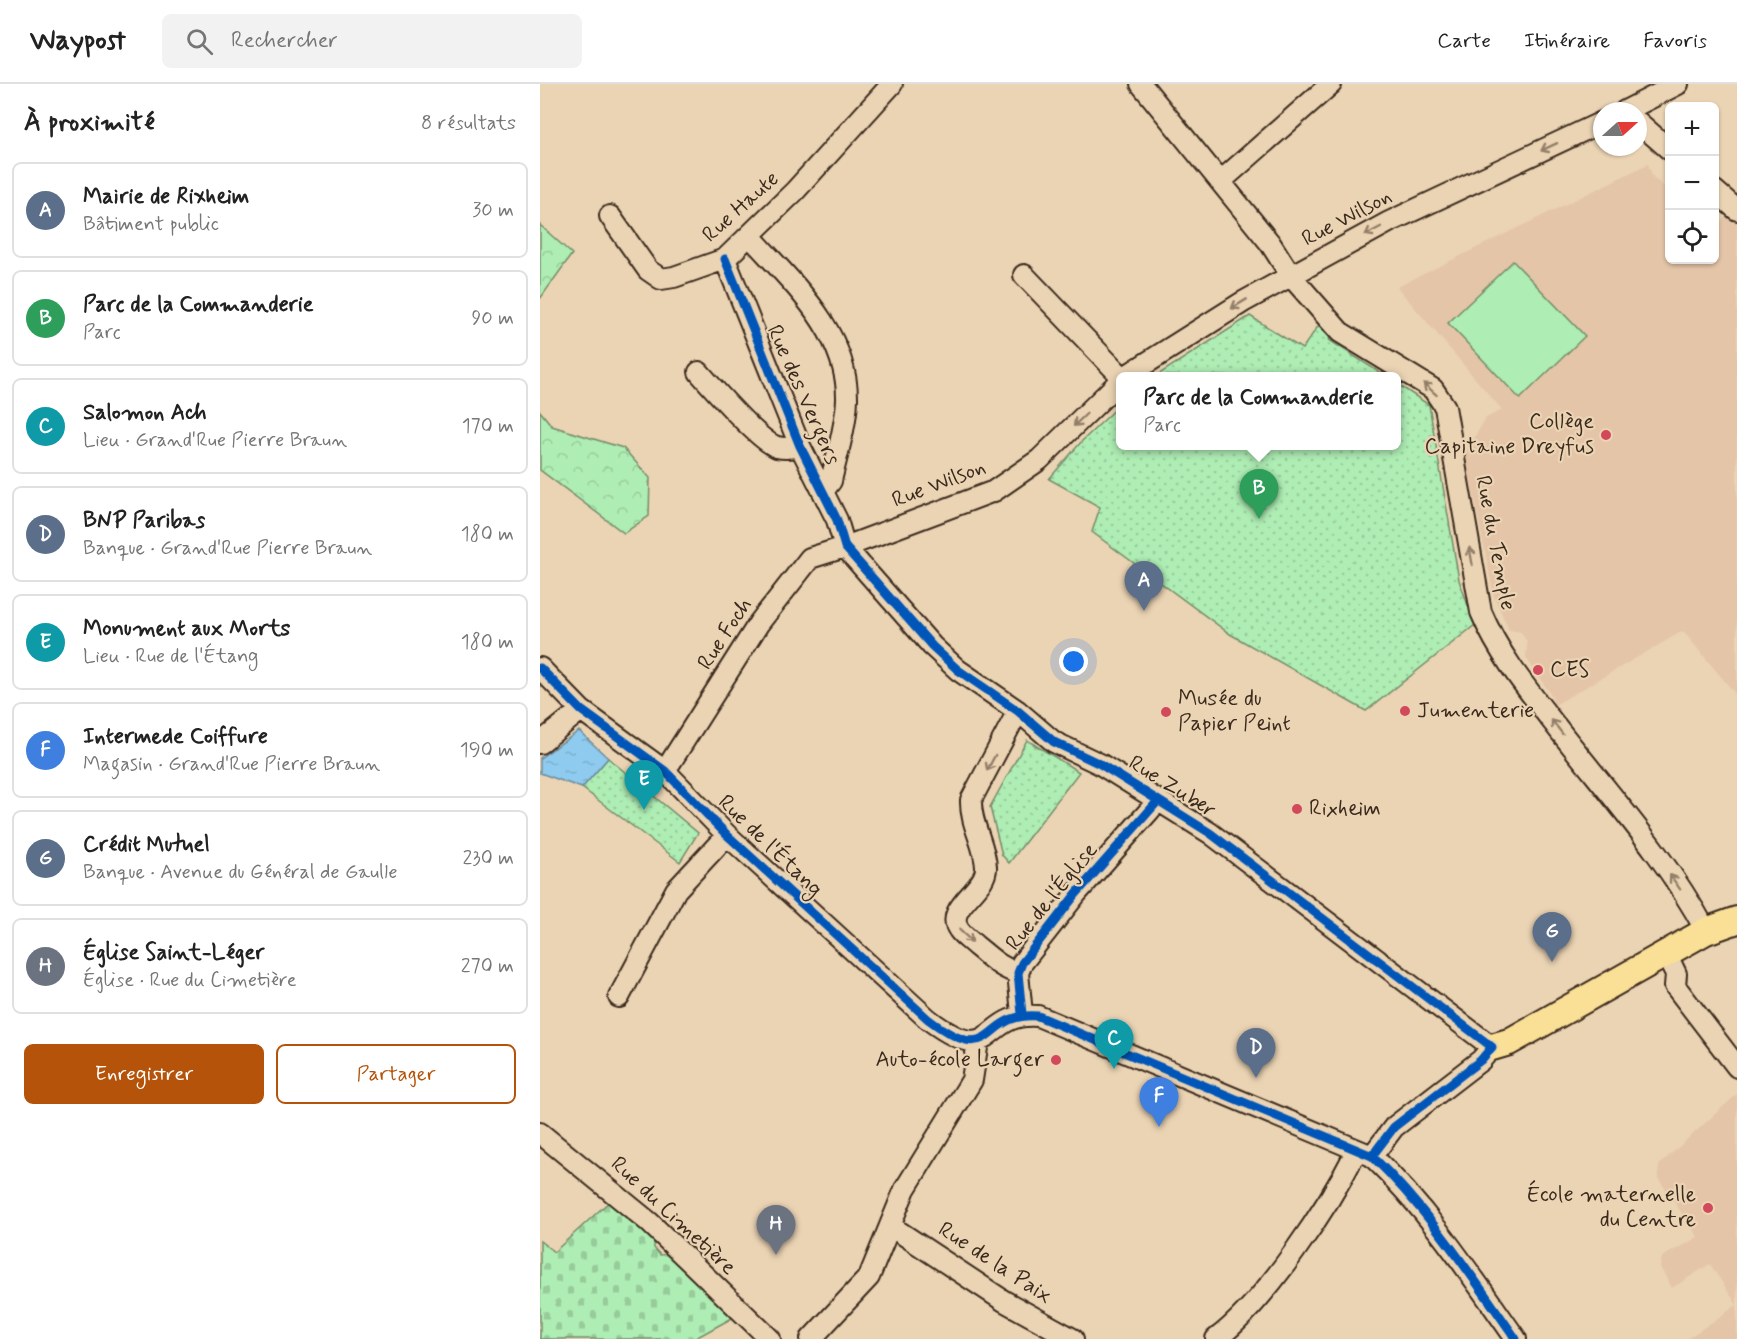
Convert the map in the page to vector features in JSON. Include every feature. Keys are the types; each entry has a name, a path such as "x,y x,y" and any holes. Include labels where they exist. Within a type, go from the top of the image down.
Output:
{"main road":[{"path":"1492,1047 1509,1042 1706,931 1737,920"}],"street":[{"name":"Rue Haute","path":"610,216 648,270 661,279 674,277 725,259 795,191 892,84"},
{"path":"1142,84 1270,243 1291,276"},
{"path":"1221,181 1331,84"},
{"path":"1647,104 1678,84"},
{"name":"Rue Wilson","path":"1132,372 1243,302 1389,222 1593,126"},
{"path":"1647,128 1665,145"},
{"path":"1719,194 1737,210"},
{"path":"750,236 820,315 842,368 847,396 846,415 831,481 824,490"},
{"name":"Rue des Vergers","path":"725,259 800,446 824,490 845,547"},
{"path":"1024,275 1117,372"},
{"name":"Rue du Temple","path":"1291,276 1340,332 1433,389 1445,407 1481,612 1490,633 1511,669 1628,815 1684,894 1706,931"},
{"path":"699,372 743,419 776,447 800,446"},
{"name":"Rue Wilson","path":"845,547 994,491 1039,460 1116,385"},
{"name":"Rue Zuber","path":"845,547 932,646 958,670 1018,711 1054,742 1100,764 1156,802 1210,833 1492,1047"},
{"name":"Rue Foch","path":"665,771 759,623 800,568 810,558 845,547"},
{"name":"Rue de l'Étang","path":"540,668 581,710 665,771 728,836 928,1019 948,1035 965,1041 978,1041"},
{"path":"540,743 581,710"},
{"path":"1018,711 971,800 970,813 986,867 983,881 957,912 955,919 958,930 984,953 1002,968 1018,974"},
{"name":"Rue de l'Église","path":"1022,1014 1018,974 1022,963 1076,894 1156,802"},
{"path":"619,997 675,890 728,836"},
{"path":"1666,953 1676,974 1675,987 1737,1067"},
{"path":"811,1339 869,1277 892,1227 905,1189 972,1080 978,1041 1003,1022 1022,1014 1038,1016 1365,1153 1415,1199 1516,1339"},
{"path":"1216,1339 1250,1307 1273,1279 1365,1153 1394,1127 1481,1060 1492,1047"},
{"name":"Rue du Cimetière","path":"540,1133 649,1222 770,1339"},
{"name":"Rue de la Paix","path":"892,1227 1004,1301 1073,1339"}],"shaded area":[{"name":"Collège Capitaine Dreyfus","path":"1648,164 1653,177 1665,188 1665,264 1719,264 1719,223 1731,212 1737,217 1737,696 1683,631 1553,706 1552,696 1526,658 1527,642 1521,632 1509,630 1494,596 1465,453 1486,418 1502,410 1397,287"},
{"name":"École maternelle du Centre","path":"1737,1094 1737,1305 1710,1264 1672,1288 1660,1267 1662,1257 1698,1237 1658,1178 1659,1165"},
{"path":"1737,1305 1737,1339 1687,1339"}],"green space":[{"path":"540,225 572,254 540,299"},
{"path":"1513,261 1585,336 1520,399 1448,323"},
{"path":"1250,316 1302,349 1319,325 1330,338 1329,340 1379,372 1162,372"},
{"path":"1401,387 1429,405 1459,580 1475,625 1366,711 1230,634 1092,532 1100,507 1049,479 1082,441 1116,409 1116,450 1401,450"},
{"path":"540,411 552,426 623,448 650,478 649,516 624,533 540,470"},
{"path":"1027,740 1079,772 1009,863 1002,855 990,807"},
{"path":"608,758 698,833 680,862 582,788"},
{"path":"612,1199 654,1240 654,1248 660,1255 670,1254 734,1317 694,1339 540,1339 540,1241 554,1252"}],"water":[{"path":"579,731 608,758 582,788 540,773 540,758"}],"cycle path":[{"path":"725,259 800,446 837,520 845,547 932,646 958,670 1018,711 1054,742 1100,764 1210,833 1492,1047 1481,1060 1394,1127 1372,1156"},
{"path":"540,668 581,710 665,771 727,835 928,1019 950,1034 966,1040 978,1040 1006,1022 1019,1017 1038,1016 1372,1156 1431,1221 1516,1339"},
{"path":"1022,1014 1018,973 1022,963 1076,894 1157,802"}],"place":[{"name":"Collège Capitaine Dreyfus","path":"1606,435"},
{"name":"Parc de la Commanderie","path":"1259,519"},
{"name":"Mairie de Rixheim","path":"1144,611"},
{"name":"CES","path":"1538,670"},
{"name":"Jumenterie","path":"1405,711"},
{"name":"Musée du Papier Peint","path":"1166,712"},
{"name":"Rixheim","path":"1297,809"},
{"name":"Monument aux Morts","path":"644,810"},
{"name":"Crédit Mutuel","path":"1552,962"},
{"name":"Auto-école Larger","path":"1056,1060"},
{"name":"Salomon Ach","path":"1114,1069"},
{"name":"BNP Paribas","path":"1256,1078"},
{"name":"Intermede Coiffure","path":"1159,1127"},
{"name":"École maternelle du Centre","path":"1708,1208"},
{"name":"Église Saint-Léger","path":"776,1255"}]}
